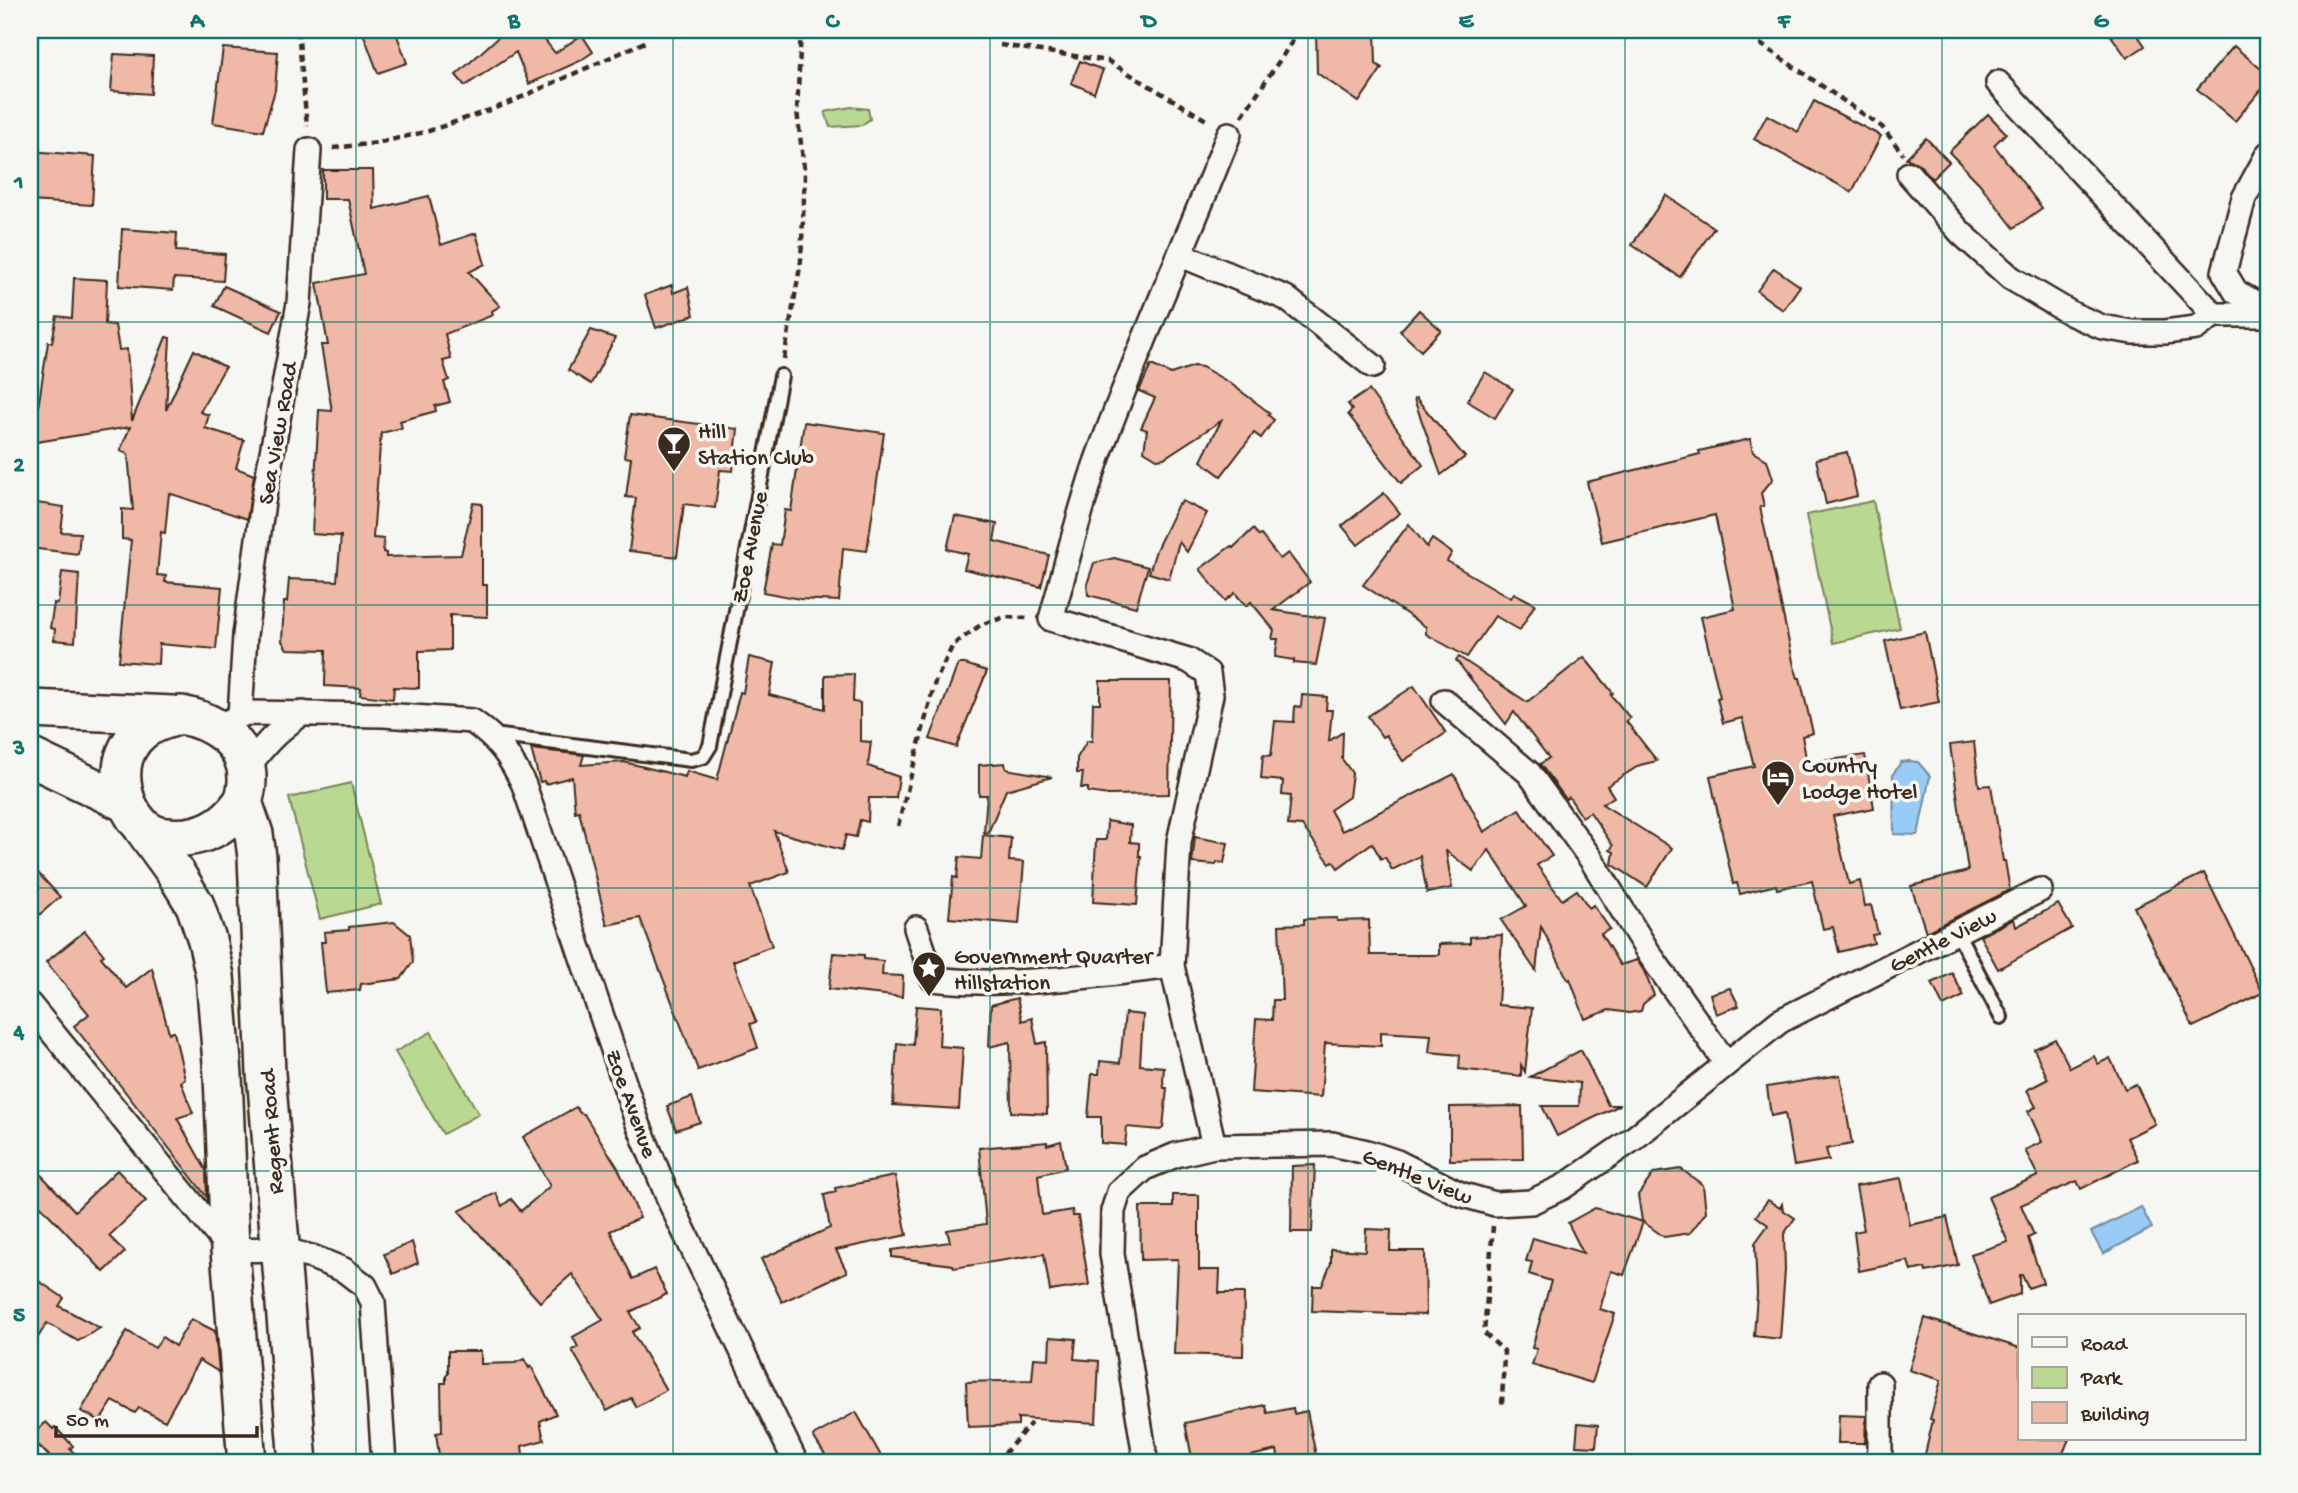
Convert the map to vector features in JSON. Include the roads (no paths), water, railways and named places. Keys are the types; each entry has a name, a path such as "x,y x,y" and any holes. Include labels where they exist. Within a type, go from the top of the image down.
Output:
{"main road":[{"path":"30,709 181,715 229,721 245,785 228,820 207,832 183,839 158,836 135,815 122,786 122,765 129,747 141,732 157,722 181,715"},
{"name":"Regent Road","path":"30,757 135,815 175,872 194,905 210,952 215,976 223,1075 230,1250 247,1463"},
{"name":"Regent Road","path":"245,785 257,857 266,1073 298,1463"}],"street":[{"path":"1998,83 2214,314"},
{"path":"1214,1146 1172,966 1179,842 1211,695 1208,673 1188,660 1051,619 1096,463 1149,326 1230,134"},
{"name":"Sea View Road","path":"229,721 299,303 309,150"},
{"path":"2268,154 2244,198 2224,272 2236,292 2268,313"},
{"path":"1909,174 1961,233 2011,278 2072,314 2102,327 2132,332 2165,332 2196,328 2214,314 2268,313"},
{"path":"1181,255 1286,298 1373,366"},
{"path":"1444,701 1530,773 1591,859 1650,955 1726,1063"},
{"name":"Zoe Avenue","path":"229,721 246,713 383,715 472,721 493,735 510,757 524,785 637,1121 670,1202 796,1463"},
{"path":"245,785 261,748 279,728 303,713"},
{"name":"Gentle View","path":"1146,1463 1112,1254 1113,1211 1119,1192 1145,1168 1176,1155 1214,1146 1332,1144 1398,1162 1460,1194 1495,1204 1531,1202 1563,1187 1633,1139 1780,1021 2040,890"},
{"path":"916,928 933,979 973,984 1047,982 1172,966"},
{"path":"30,1005 230,1250 279,1249 312,1257 344,1270 365,1286 373,1302 384,1463"},
{"path":"1878,1463 1880,1384"},
{"path":"30,1455 38,1463"}],"lane":[{"name":"Zoe Avenue","path":"493,735 691,760 704,757 710,746 781,376"},
{"path":"1957,932 2001,1017"}],"water":[{"path":"1901,762 1918,762 1930,776 1918,835 1894,834 1893,774"},
{"path":"2141,1207 2152,1228 2103,1254 2091,1232"}],"place":[{"name":"Hill Station Club","path":"674,473"},
{"name":"Country Lodge Hotel","path":"1778,807"},
{"name":"Government Quarter Hillstation","path":"929,998"}]}
